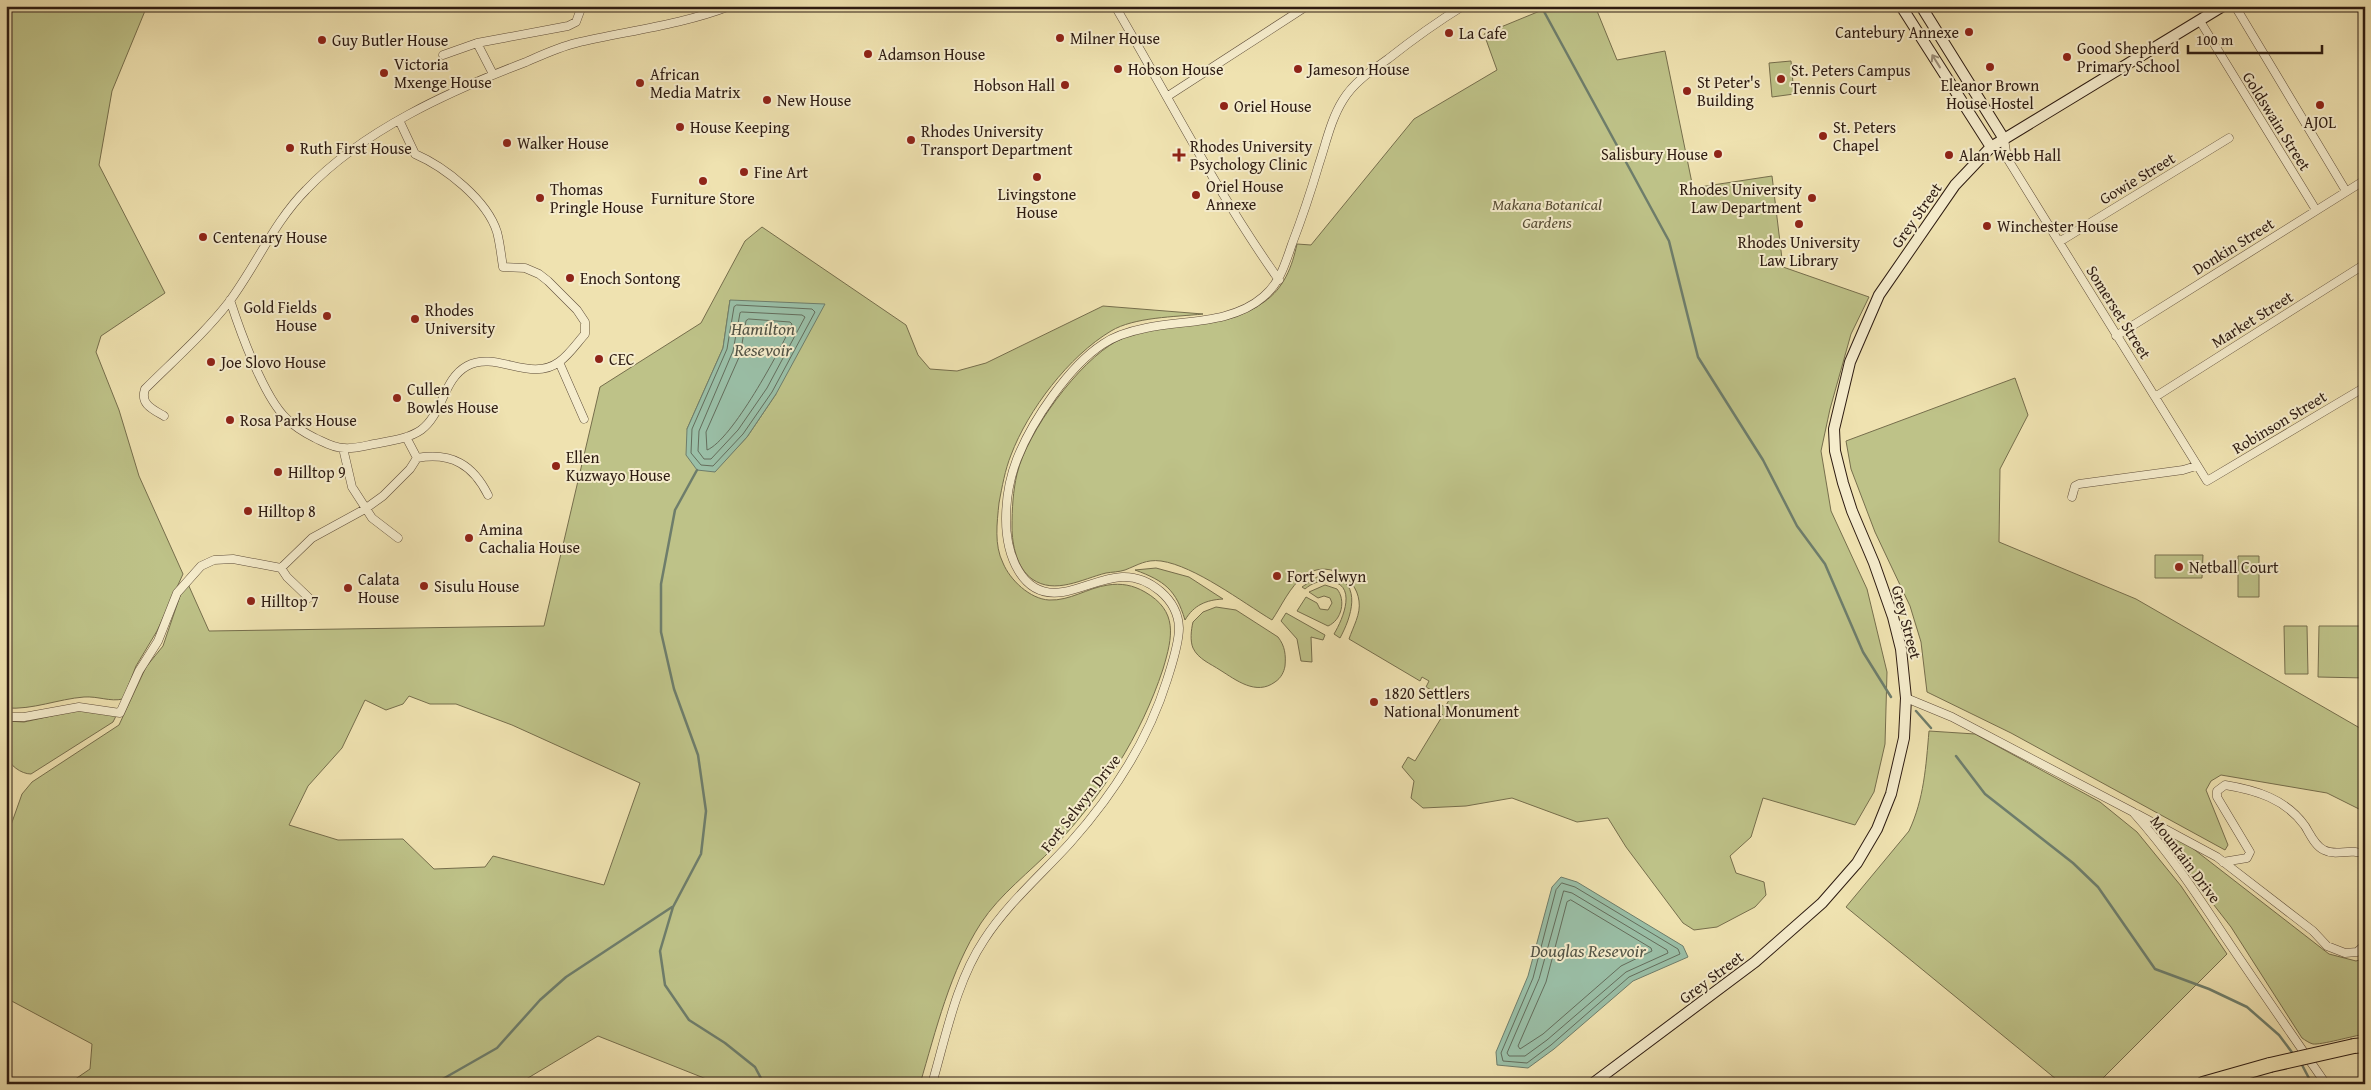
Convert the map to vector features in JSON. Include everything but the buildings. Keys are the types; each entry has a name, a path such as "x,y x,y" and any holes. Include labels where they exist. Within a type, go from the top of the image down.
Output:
{"highway":[{"path":"2203,1084 2270,1065 2359,1045"}],"main road":[{"name":"Somerset Street","path":"1901,6 1991,147"},
{"name":"Somerset Street","path":"1921,6 2004,139"},
{"name":"Grey Street","path":"1592,1084 1756,962 1822,903 1857,863 1877,829 1891,794 1904,738 1906,698 1901,649 1893,617 1843,483 1835,451 1835,422 1850,362 1878,295 1955,185 1991,147 2223,6"},
{"path":"1948,79 1962,71"}],"street":[{"path":"443,55 477,43 568,26 576,22 582,6"},
{"path":"164,416 148,407 143,396 145,389 181,355 230,300 269,239 305,191 344,157 398,120 493,74 574,44 671,23 730,6"},
{"path":"1114,6 1168,96 1214,183 1248,237 1279,280"},
{"path":"1168,96 1307,6"},
{"path":"1279,280 1309,198 1333,121 1342,101 1364,76 1432,26 1463,6"},
{"path":"2235,6 2346,191"},
{"name":"Goldswain Street","path":"2200,21 2316,210"},
{"path":"477,43 493,74"},
{"path":"230,300 238,325 273,403 286,419 304,432 330,445 343,448 406,437 421,430 431,420 452,381 467,366 490,362 530,370 544,368 559,362 585,334 585,322 577,310 540,274 525,268 503,267 497,232 486,209 451,177 428,160 415,154 398,120"},
{"name":"Gowie Street","path":"2059,242 2229,138"},
{"name":"Somerset Street","path":"2004,139 2006,158"},
{"name":"Somerset Street","path":"1991,147 2006,158 2207,481"},
{"name":"Donkin Street","path":"2116,336 2365,180"},
{"name":"Market Street","path":"2155,397 2365,264"},
{"name":"Fort Selwyn Drive","path":"932,1084 955,1004 974,957 1005,911 1073,840 1114,787 1139,747 1156,714 1168,676 1179,628 1176,615 1164,594 1145,581 1119,577 1060,593 1035,588 1024,580 1014,565 1008,546 1006,518 1012,474 1017,458 1028,435 1045,408 1067,379 1089,355 1103,344 1124,334 1149,327 1204,320 1251,305 1263,298 1279,280"},
{"path":"559,362 584,419"},
{"name":"Robinson Street","path":"2207,481 2365,387"},
{"path":"406,437 417,458"},
{"path":"343,448 352,487 365,509 372,518 398,538"},
{"path":"417,458 444,457 463,464 478,477 488,495"},
{"path":"281,568 312,538 365,509 397,484 417,458"},
{"path":"2072,497 2075,486 2079,484 2183,470 2196,466"},
{"path":"6,717 24,717 79,707 120,713 139,671 158,641 178,593 201,566 214,560 233,559 281,568 309,598"},
{"name":"Mountain Drive","path":"1906,698 1952,717 2133,812 2152,833 2200,896 2224,935 2326,1084"},
{"path":"2224,862 2247,858 2250,852 2217,797 2217,791 2225,785 2261,793 2293,811 2321,849 2329,853 2350,850 2365,855"},
{"path":"2133,812 2171,830 2224,862 2313,931 2327,946 2346,953 2357,952 2365,945"}],"green space":[{"path":"6,6 147,6 112,91 99,165 165,293 101,336 96,352 119,410 139,476 183,574 157,631 136,666 123,699 113,700 84,697 36,706 6,708"},
{"name":"Makana Botanical Gardens","path":"1552,6 1595,6 1617,60 1665,51 1693,188 1772,176 1783,267 1869,297 1851,334 1830,409 1821,451 1831,511 1867,589 1887,672 1885,744 1874,792 1855,825 1763,798 1751,837 1730,856 1736,873 1764,882 1766,895 1755,907 1717,927 1694,930 1683,923 1626,847 1608,818 1577,822 1512,798 1466,806 1423,808 1411,798 1414,781 1402,767 1408,757 1415,761 1443,715 1436,710 1439,704 1445,707 1449,700 1426,687 1429,681 1422,677 1420,681 1349,639 1358,616 1359,601 1357,592 1352,584 1339,573 1321,569 1304,576 1290,591 1272,620 1203,577 1174,564 1161,561 1146,562 1118,572 1106,573 1059,586 1041,584 1032,579 1023,569 1016,556 1013,541 1014,493 1017,474 1023,457 1032,438 1056,399 1087,364 1117,341 1135,334 1227,319 1246,312 1264,302 1282,284 1293,261 1297,244 1311,245 1414,119 1497,70 1484,34"},
{"name":"St. Peters Campus Tennis Court","path":"1791,61 1794,94 1772,97 1769,63"},
{"path":"762,227 906,325 918,355 930,369 957,371 986,363 1103,306 1203,314 1155,318 1131,323 1120,326 1095,342 1065,369 1039,403 1018,438 1009,461 999,503 997,541 1000,556 1010,576 1021,588 1042,599 1049,600 1057,600 1108,585 1122,584 1136,588 1156,599 1163,607 1170,625 1169,646 1154,694 1143,718 1132,741 1104,786 1054,847 997,902 970,941 945,1001 920,1084 719,1084 598,1036 518,1084 68,1084 90,1069 92,1044 6,998 6,839 22,794 32,782 119,725 146,667 163,646 181,593 188,584 209,631 544,626 600,387 701,323 745,241","holes":["730,300 776,394 747,437 714,472 687,429 723,348","409,696 430,704 456,704 512,725 640,783 604,885 493,856 485,867 434,869 403,839 338,840 289,825 308,786 342,748 365,700 386,710 403,704"]},
{"path":"2015,378 2028,415 2000,469 1999,542 2136,599 2365,731 2365,812 2327,793 2221,775 2211,781 2206,790 2228,845 2225,850 2011,733 1927,692 1921,642 1910,606 1875,532 1851,469 1846,441"},
{"name":"Netball Court","path":"2155,555 2203,555 2202,578 2155,578"},
{"name":"Netball Court","path":"2238,556 2259,556 2259,597 2238,597"},
{"path":"1156,568 1189,577 1223,599 1201,604 1185,620 1178,601 1168,588 1154,578 1135,570"},
{"path":"1332,576 1342,580 1348,586 1351,593 1352,602 1348,621 1340,638 1334,634 1341,620 1346,602 1346,594 1343,588 1337,583 1327,581 1310,585 1305,589 1302,587 1317,577"},
{"path":"1325,585 1337,589 1342,604 1337,619 1328,626 1297,611 1306,597 1317,603 1320,609 1328,610 1332,603 1330,598 1324,596 1318,598 1309,592"},
{"path":"1216,607 1236,610 1278,637 1284,647 1285,654 1285,668 1281,677 1268,686 1253,687 1246,685 1205,661 1195,652 1191,639 1193,622 1203,612"},
{"path":"1286,613 1325,635 1323,640 1311,637 1312,662 1301,661 1297,639 1281,621"},
{"path":"2284,626 2307,626 2308,674 2285,674"},
{"path":"2319,626 2365,626 2365,678 2318,677"},
{"path":"96,710 116,716 113,722 31,774 19,771 8,759 5,747 6,721 24,722 74,711"},
{"path":"1929,731 1975,734 2100,802 2137,832 2181,886 2227,954 2097,1084 2062,1084 1846,907 1909,831 1921,795"},
{"path":"2151,824 2191,847 2329,954 2356,961 2365,958 2365,1034 2317,1044 2312,1044 2302,1038 2231,927"}],"water":[{"name":"Hamilton Resevoir","path":"730,300 825,304 776,394 747,437 715,472 697,470 686,455 687,429 723,348"},
{"name":"Douglas Resevoir","path":"1561,877 1577,882 1683,946 1688,957 1633,981 1554,1049 1528,1068 1497,1065 1496,1052 1528,976 1552,887"}],"waterway":[{"path":"1541,6 1669,241 1698,357 1763,460 1797,526 1825,564 1863,652 1891,697"},
{"path":"697,470 675,510 661,584 661,632 674,689 698,755 706,811 701,854 673,907 660,951 665,985 689,1020 725,1043 755,1067 764,1084"},
{"path":"1916,711 1931,728"},
{"path":"1956,756 1985,794 2073,863 2098,887 2155,969 2209,989 2247,1007 2279,1035 2294,1055"},
{"path":"434,1084 497,1048 540,1000 566,977 672,907"},
{"path":"2301,1063 2312,1084"}],"place":[{"name":"Cantebury Annexe","path":"1969,32"},
{"name":"La Cafe","path":"1449,33"},
{"name":"Milner House","path":"1060,38"},
{"name":"Guy Butler House","path":"322,40"},
{"name":"Adamson House","path":"868,54"},
{"name":"Good Shepherd Primary School","path":"2067,57"},
{"name":"Eleanor Brown House Hostel","path":"1990,67"},
{"name":"Hobson House","path":"1118,69"},
{"name":"Jameson House","path":"1298,69"},
{"name":"Victoria Mxenge House","path":"384,73"},
{"name":"St. Peters Campus Tennis Court","path":"1781,79"},
{"name":"African Media Matrix","path":"640,83"},
{"name":"Hobson Hall","path":"1065,85"},
{"name":"St Peter's Building","path":"1687,91"},
{"name":"New House","path":"767,100"},
{"name":"AJOL","path":"2320,105"},
{"name":"Oriel House","path":"1224,106"},
{"name":"House Keeping","path":"680,127"},
{"name":"St. Peters Chapel","path":"1823,136"},
{"name":"Rhodes University Transport Department","path":"911,140"},
{"name":"Walker House","path":"507,143"},
{"name":"Ruth First House","path":"290,148"},
{"name":"Salisbury House","path":"1718,154"},
{"name":"Rhodes University Psychology Clinic","path":"1179,155"},
{"name":"Alan Webb Hall","path":"1949,155"},
{"name":"Fine Art","path":"744,172"},
{"name":"Livingstone House","path":"1037,177"},
{"name":"Furniture Store","path":"703,181"},
{"name":"Oriel House Annexe","path":"1196,195"},
{"name":"Thomas Pringle House","path":"540,198"},
{"name":"Rhodes University Law Department","path":"1812,198"},
{"name":"Rhodes University Law Library","path":"1799,224"},
{"name":"Winchester House","path":"1987,226"},
{"name":"Centenary House","path":"203,237"},
{"name":"Enoch Sontong","path":"570,278"},
{"name":"Gold Fields House","path":"327,316"},
{"name":"Rhodes University","path":"415,319"},
{"name":"CEC","path":"599,359"},
{"name":"Joe Slovo House","path":"211,362"},
{"name":"Cullen Bowles House","path":"397,398"},
{"name":"Rosa Parks House","path":"230,420"},
{"name":"Ellen Kuzwayo House","path":"556,466"},
{"name":"Hilltop 9","path":"278,472"},
{"name":"Hilltop 8","path":"248,511"},
{"name":"Amina Cachalia House","path":"469,538"},
{"name":"Netball Court","path":"2179,567"},
{"name":"Fort Selwyn","path":"1277,576"},
{"name":"Sisulu House","path":"424,586"},
{"name":"Calata House","path":"348,588"},
{"name":"Hilltop 7","path":"251,601"},
{"name":"1820 Settlers National Monument","path":"1374,702"}]}
